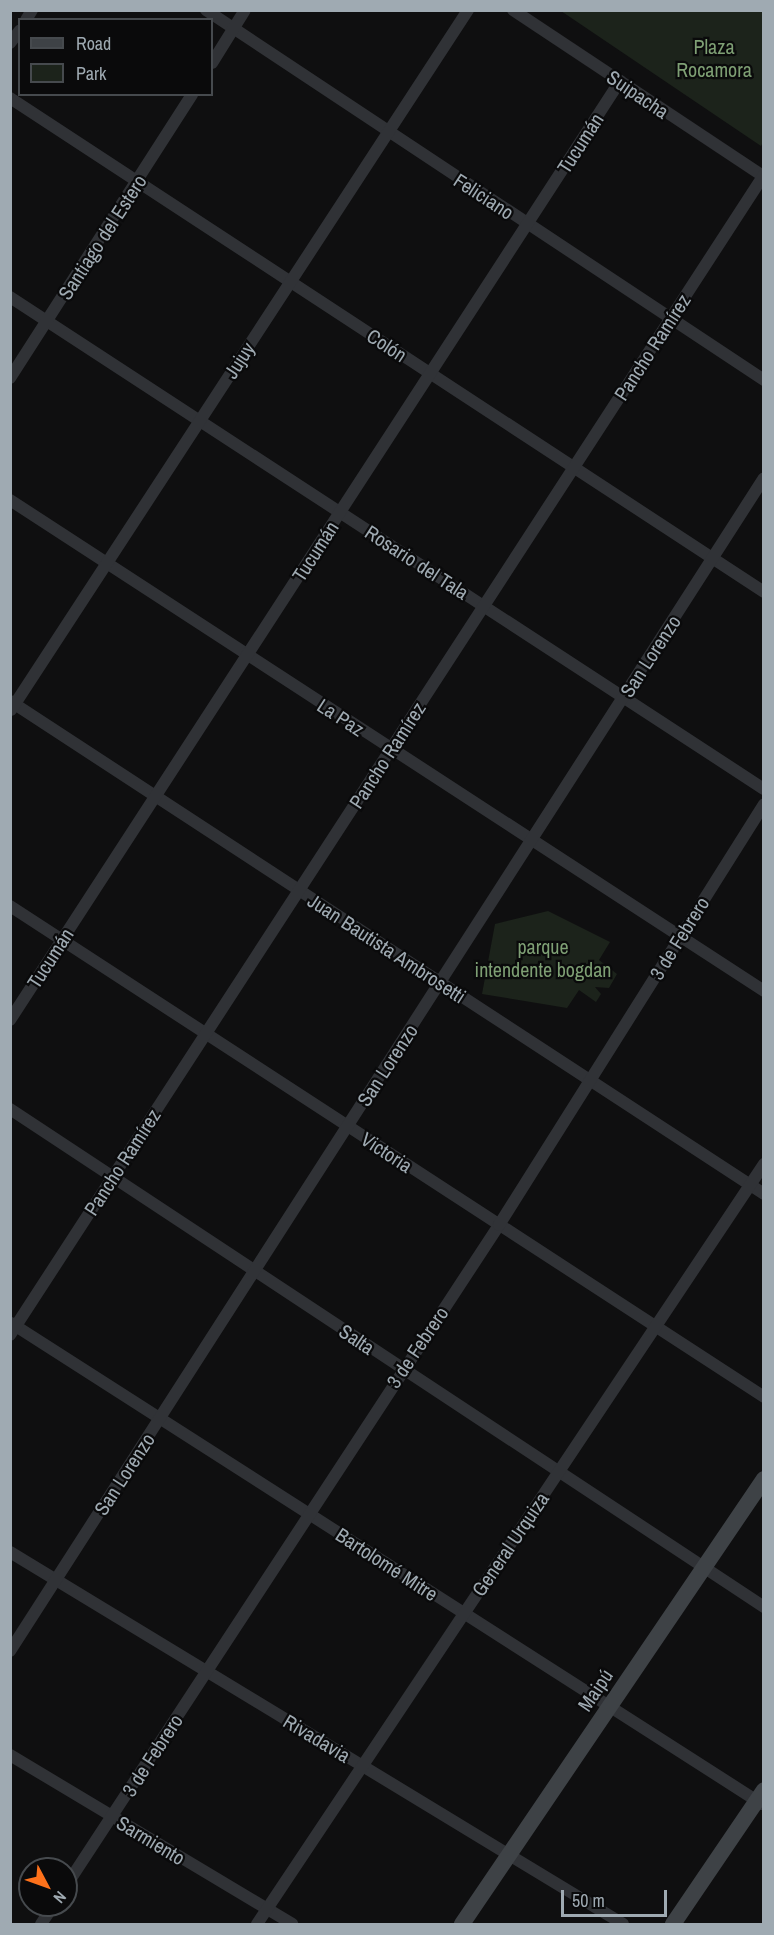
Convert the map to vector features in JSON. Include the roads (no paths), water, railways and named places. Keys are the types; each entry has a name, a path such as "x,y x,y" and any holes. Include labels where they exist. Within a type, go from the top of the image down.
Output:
{"street":[{"name":"Feliciano","path":"206,10 388,133 764,380"},
{"path":"213,61 245,10"},
{"name":"Jujuy","path":"12,705 468,10"},
{"name":"Suipacha","path":"513,10 763,176"},
{"name":"Tucumán","path":"10,1020 620,81"},
{"name":"Santiago del Estero","path":"10,378 138,182 191,96"},
{"name":"Colón","path":"10,98 764,592"},
{"name":"Pancho Ramírez","path":"12,1328 113,1177 763,176"},
{"name":"Rosario del Tala","path":"10,297 764,789"},
{"name":"San Lorenzo","path":"10,1652 764,478"},
{"name":"La Paz","path":"10,500 246,656 764,991"},
{"name":"Juan Bautista Ambrosetti","path":"12,705 764,1194"},
{"name":"3 de Febrero","path":"78,1868 499,1224 591,1081 679,935 764,805"},
{"name":"Victoria","path":"10,906 764,1397"},
{"name":"Salta","path":"10,1109 764,1607"},
{"name":"General Urquiza","path":"257,1924 764,1164"},
{"name":"Bartolomé Mitre","path":"12,1328 160,1419 609,1706 761,1798"},
{"name":"Maipú","path":"462,1924 764,1479"},
{"name":"Rivadavia","path":"10,1552 623,1924"},
{"name":"Sarmiento","path":"10,1755 292,1924"},
{"path":"673,1924 761,1798"}],"park label":[{"name":"Plaza Rocamora","path":"714,58"},
{"name":"parque intendente bogdan","path":"543,958"}]}
